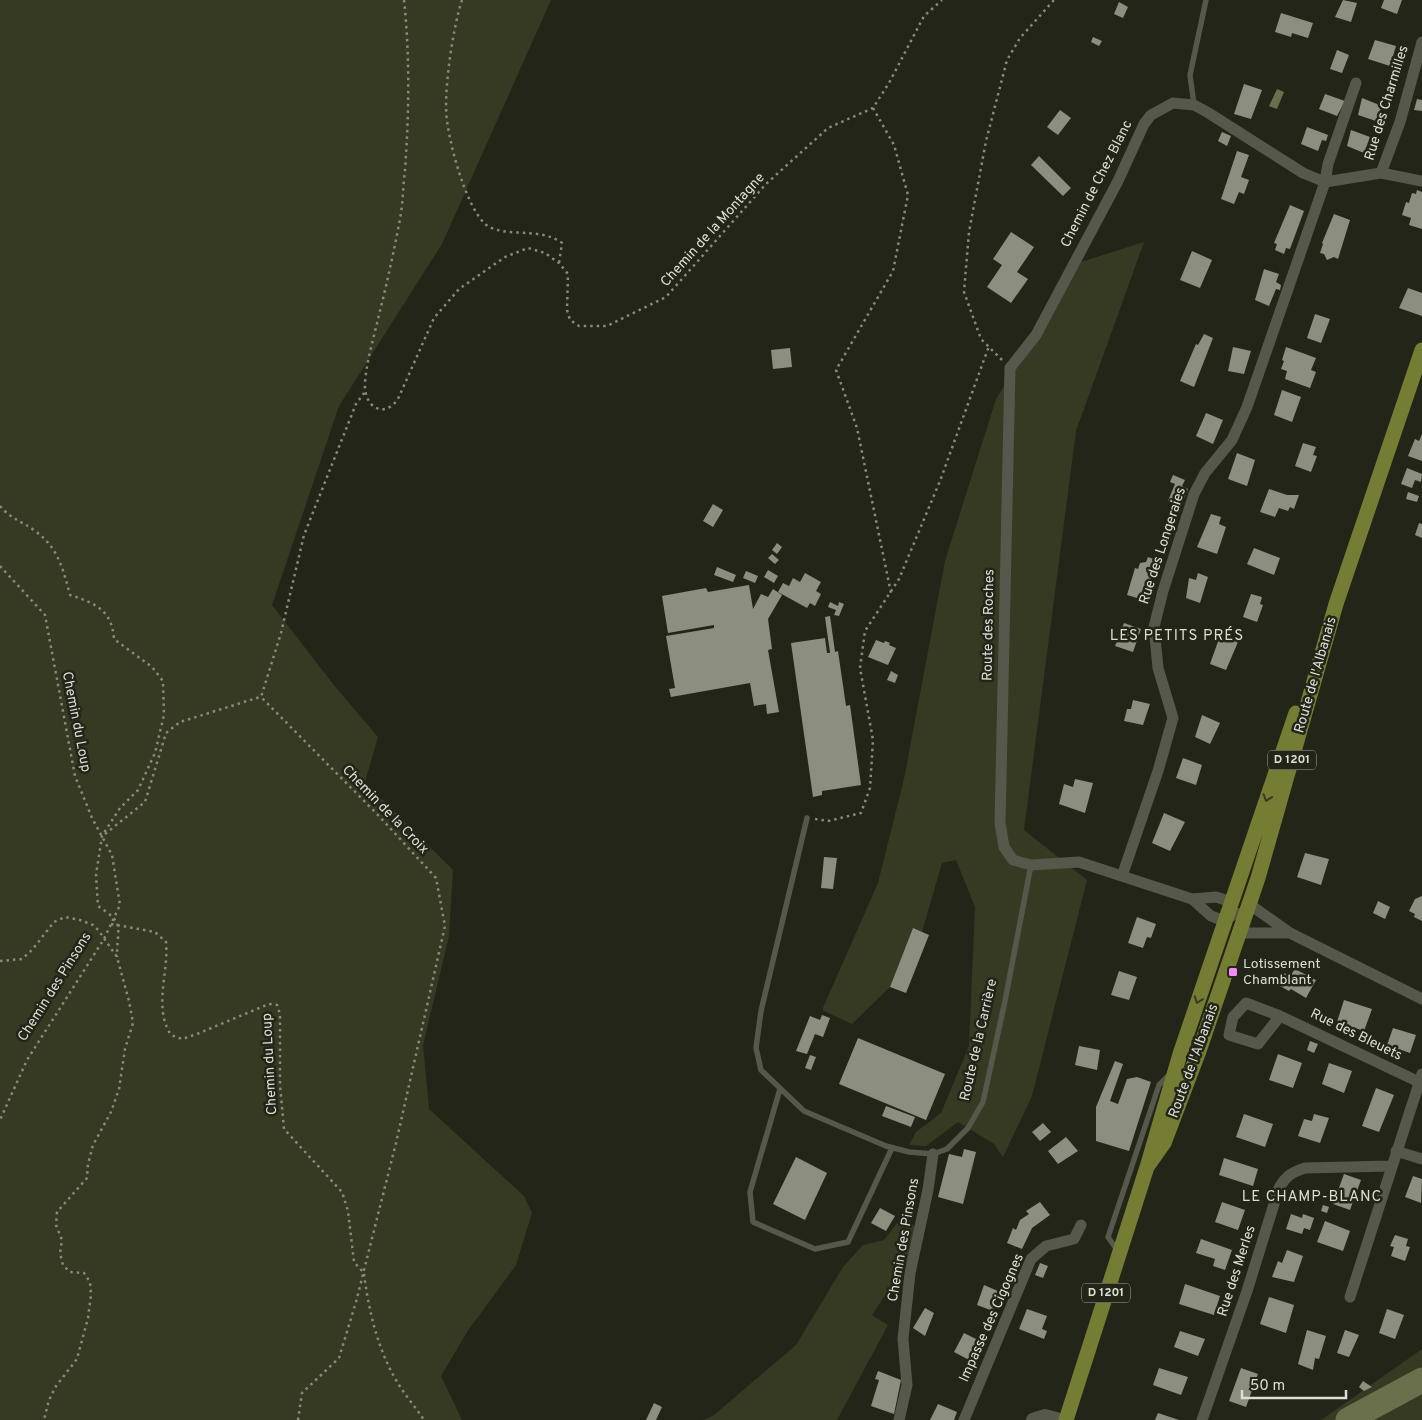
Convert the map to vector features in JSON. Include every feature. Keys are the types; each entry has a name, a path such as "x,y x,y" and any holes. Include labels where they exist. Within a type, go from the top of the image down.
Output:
{"main road":[{"name":"Route de l'Albanais","path":"1066,1420 1147,1167 1175,1071 1237,911 1336,604 1422,350"},
{"path":"1237,911 1257,828 1309,674 1336,604"},
{"name":"Route de l'Albanais","path":"1147,1167 1164,1143 1216,1002 1239,933 1237,911"}],"street":[{"name":"Rue des Charmilles","path":"1381,173 1400,122 1422,42"},
{"name":"Rue des Longeraies","path":"1122,876 1158,771 1173,718 1158,668 1154,627 1163,591 1194,494 1205,473 1232,440 1247,407 1325,182 1328,164 1356,82"},
{"name":"Chemin de Chez Blanc","path":"1010,368 1036,335 1118,181 1144,124 1151,115 1173,103 1194,105"},
{"path":"1194,105 1303,173 1325,182 1381,173 1422,181"},
{"name":"Route des Roches","path":"1010,368 1000,823 1004,847 1013,860 1031,865"},
{"path":"1031,865 1079,862 1192,899 1216,897 1237,911 1290,933 1422,1000"},
{"path":"1192,899 1211,916 1237,911"},
{"path":"1216,1002 1217,979 1237,911"},
{"path":"1239,933 1290,933"},
{"name":"Rue des Bleuets","path":"1280,1016 1420,1078"},
{"path":"1350,1297 1420,1078"},
{"path":"1396,1151 1422,1159"},
{"name":"Chemin des Pinsons","path":"899,1420 907,1385 903,1339 910,1273 928,1190 933,1154"},
{"name":"Rue des Merles","path":"1202,1420 1247,1290 1279,1188 1284,1179 1293,1171 1305,1168 1391,1166"},
{"name":"Impasse des Cigognes","path":"964,1420 1031,1258 1046,1246 1074,1239 1081,1225"},
{"path":"1032,1420 1045,1416 1060,1420"}],"lane":[{"path":"1194,105 1190,75 1206,0"},
{"path":"807,818 761,1011 756,1048 761,1070 804,1112 892,1148 933,1154"},
{"name":"Route de la Carrière","path":"933,1154 946,1149 968,1128 983,1102 1005,1001 1031,865"},
{"path":"1119,1253 1108,1238 1159,1085 1175,1071"},
{"path":"780,1089 750,1192 753,1222 815,1250 848,1242 892,1148"}],"path":[{"path":"404,0 408,44 408,94 401,217 366,366 364,393 368,403 377,408 384,408 395,404 434,318 459,289 505,257 528,248 545,253 559,263 562,243 553,236 504,231 486,224 469,200 456,164 446,120 447,88 456,20 462,0"},
{"path":"891,595 858,428 836,370 893,271 908,195 894,145 873,108 890,83 924,16 942,0"},
{"path":"1010,368 981,339 964,292 970,223 986,141 1007,60 1020,38 1054,0"},
{"name":"Chemin de la Montagne","path":"559,263 568,274 567,310 570,320 579,326 607,326 666,297 766,184 828,128 873,108"},
{"path":"807,818 828,821 861,813 870,788 873,740 860,668 864,632 891,595 940,482 989,346"},
{"path":"102,836 144,802 166,733 180,722 261,697 280,633 304,535 356,404 364,393"},
{"path":"0,506 14,520 34,530 51,544 58,554 70,595 92,602 105,614 113,627 114,639 152,668 162,681 164,715 154,753 138,790 120,808 102,836 96,874 98,906 114,917 119,924 117,957"},
{"name":"Chemin du Loup","path":"0,566 45,615 75,776 112,855 120,905 112,924 155,932 166,942 168,957 162,1008 164,1024 171,1036 182,1039 269,1004 277,1005 280,1014 280,1085 284,1130 342,1192 348,1211 354,1262 364,1273"},
{"name":"Chemin de la Croix","path":"261,697 377,814 436,878 444,926 396,1143 364,1273 338,1358 302,1393 298,1420"},
{"path":"0,961 22,959 32,950 54,922 65,918 93,925 117,957 130,1001 133,1023 125,1049 119,1089 111,1112 93,1145 88,1164 88,1178 57,1212 56,1225 62,1240 60,1253 63,1265 70,1272 84,1273 90,1282 91,1295 88,1318 77,1360 56,1386 49,1400 44,1420"},
{"name":"Chemin des Pinsons","path":"0,1120 27,1060 104,939 107,929 112,924"},
{"name":"Chemin de la Croix","path":"364,1273 369,1310 380,1346 400,1388 424,1420"}],"shaded area":[{"path":"0,0 551,0 442,244 339,406 272,605 333,684 378,737 365,782 453,870 449,936 423,1045 429,1109 524,1196 532,1213 516,1265 467,1332 441,1376 462,1420 0,1420"},
{"path":"1277,89 1284,92 1277,109 1269,106"},
{"path":"1144,242 1076,431 1024,830 1087,880 1032,1096 1003,1157 994,1144 958,1122 926,1146 909,1145 916,1132 941,1113 969,1046 975,907 956,860 942,863 922,932 913,929 890,987 852,1024 822,1010 878,883 904,779 945,561 996,399 1081,262"},
{"path":"904,1214 924,1237 872,1315 888,1325 837,1420 703,1420 714,1415 796,1345 843,1267 863,1245 884,1240"},
{"path":"1422,1349 1422,1420 1321,1420"}],"building":[{"path":"1343,0 1357,3 1351,22 1335,17"},
{"path":"1384,0 1402,0 1397,14 1381,8"},
{"path":"1119,2 1128,7 1123,18 1114,14"},
{"path":"1281,13 1313,23 1308,38 1292,33 1291,37 1275,32"},
{"path":"1093,37 1102,41 1099,46 1091,42"},
{"path":"1375,40 1396,46 1390,66 1368,59"},
{"path":"1337,50 1349,55 1342,73 1330,69"},
{"path":"1244,84 1262,90 1251,119 1234,114"},
{"path":"1325,94 1345,101 1337,116 1319,109"},
{"path":"1362,98 1382,106 1376,121 1358,115"},
{"path":"1417,99 1422,100 1422,111 1414,110"},
{"path":"1060,110 1071,118 1058,135 1047,127"},
{"path":"1307,127 1328,135 1326,141 1322,140 1318,151 1301,144"},
{"path":"1351,130 1370,137 1364,153 1347,146"},
{"path":"1222,132 1231,136 1227,146 1218,141"},
{"path":"1237,151 1249,155 1241,177 1249,180 1244,194 1239,192 1234,204 1221,199"},
{"path":"1039,156 1071,188 1063,196 1031,165"},
{"path":"1417,190 1422,192 1422,229 1409,225 1411,218 1402,215 1406,202 1409,203 1412,193 1416,194"},
{"path":"1290,205 1304,211 1290,249 1286,248 1284,254 1275,250 1277,244 1274,243"},
{"path":"1334,214 1350,220 1338,259 1334,257 1327,260 1324,254 1320,253"},
{"path":"1011,232 1034,247 1017,272 1028,279 1011,303 987,287 1002,265 993,259"},
{"path":"1192,251 1212,260 1200,288 1180,280"},
{"path":"1264,269 1279,274 1276,282 1281,285 1280,290 1276,289 1269,306 1255,300"},
{"path":"1408,288 1422,293 1422,316 1399,308"},
{"path":"1315,314 1330,319 1321,343 1307,338"},
{"path":"1204,334 1213,338 1194,387 1180,381 1196,344 1198,345"},
{"path":"1233,347 1251,351 1244,374 1228,371"},
{"path":"1286,347 1316,358 1311,370 1316,372 1310,388 1285,379 1287,371 1281,369"},
{"path":"790,348 792,367 773,369 771,350"},
{"path":"1282,390 1301,397 1292,422 1274,415"},
{"path":"1206,413 1223,420 1213,444 1196,436"},
{"path":"1422,434 1422,461 1408,456 1415,439 1419,441"},
{"path":"1303,443 1316,447 1313,455 1317,456 1311,472 1295,466"},
{"path":"1237,453 1255,460 1247,486 1228,479"},
{"path":"1407,468 1422,474 1421,482 1415,480 1412,488 1401,484"},
{"path":"1173,475 1185,480 1182,486 1188,489 1181,506 1168,501 1175,484 1170,482"},
{"path":"1269,489 1287,495 1299,495 1294,509 1290,507 1288,511 1279,508 1275,517 1260,512"},
{"path":"1408,492 1419,496 1417,502 1406,499"},
{"path":"713,504 723,510 713,527 703,521"},
{"path":"1211,514 1221,517 1219,524 1226,527 1217,554 1197,547"},
{"path":"1419,523 1422,524 1422,538 1415,535"},
{"path":"777,543 782,547 777,554 772,550"},
{"path":"1254,548 1280,558 1274,575 1247,564"},
{"path":"772,554 779,560 775,564 768,558"},
{"path":"1148,557 1159,561 1144,600 1127,595 1135,568 1138,569 1140,563 1146,562"},
{"path":"717,567 736,575 733,582 714,575"},
{"path":"768,570 778,576 774,583 764,577"},
{"path":"746,571 758,576 755,583 743,578"},
{"path":"805,573 821,582 816,591 821,594 815,606 810,603 807,608 778,592 783,583 789,586 793,578 800,582"},
{"path":"1198,573 1208,577 1200,603 1186,598 1189,578 1196,580"},
{"path":"749,585 753,609 761,594 768,597 773,589 782,595 768,619 772,649 768,650 779,712 767,714 766,704 754,706 750,683 671,697 669,689 675,688 666,636 714,628 714,625 668,633 662,596 706,588 708,592"},
{"path":"1251,594 1262,597 1260,604 1263,605 1257,622 1243,617"},
{"path":"830,602 838,606 839,602 844,604 839,616 834,615 836,610 828,607"},
{"path":"830,616 835,652 838,651 846,706 850,705 861,785 822,791 822,795 813,797 791,643 825,638 827,653 830,653 825,617"},
{"path":"1124,623 1141,629 1133,652 1115,646"},
{"path":"1220,636 1238,642 1226,670 1210,664"},
{"path":"876,640 890,643 889,645 896,648 888,665 868,657"},
{"path":"891,671 898,675 895,683 887,680"},
{"path":"1133,700 1150,704 1143,725 1124,721 1127,709 1131,709"},
{"path":"1202,715 1220,723 1210,744 1195,737"},
{"path":"1183,758 1202,765 1196,785 1176,778"},
{"path":"1075,779 1093,783 1085,813 1059,804 1064,784 1073,787"},
{"path":"1164,813 1185,822 1170,851 1152,843"},
{"path":"1305,853 1329,859 1321,885 1297,877"},
{"path":"824,857 837,858 833,889 821,888"},
{"path":"1422,896 1422,921 1414,917 1415,914 1409,911 1415,899"},
{"path":"1378,901 1390,907 1385,919 1373,913"},
{"path":"1137,917 1156,924 1151,938 1147,937 1143,948 1128,943"},
{"path":"913,928 929,935 906,993 890,987"},
{"path":"1295,969 1316,980 1306,998 1291,989 1289,991 1278,985 1284,973 1290,976"},
{"path":"1119,971 1137,977 1129,1000 1111,995"},
{"path":"1344,1000 1372,1009 1364,1031 1337,1022"},
{"path":"822,1015 830,1018 823,1037 815,1034 807,1054 796,1051 810,1016 820,1020"},
{"path":"1393,1028 1416,1035 1410,1053 1387,1045"},
{"path":"858,1038 945,1074 926,1120 839,1084"},
{"path":"1310,1041 1318,1044 1314,1053 1307,1050"},
{"path":"1079,1046 1100,1050 1097,1070 1075,1065"},
{"path":"1278,1054 1302,1063 1293,1088 1269,1080"},
{"path":"810,1055 816,1057 811,1070 805,1068"},
{"path":"1115,1061 1123,1064 1110,1101 1118,1104 1127,1079 1137,1077 1151,1082 1129,1151 1096,1141 1096,1107"},
{"path":"1329,1063 1352,1071 1344,1093 1322,1084"},
{"path":"1376,1088 1394,1095 1379,1132 1362,1126"},
{"path":"886,1106 915,1117 911,1127 882,1116"},
{"path":"1244,1114 1273,1124 1265,1147 1236,1137"},
{"path":"1314,1114 1329,1118 1320,1143 1298,1136 1304,1119 1312,1121"},
{"path":"1043,1123 1051,1132 1040,1141 1032,1132"},
{"path":"1066,1137 1078,1151 1058,1164 1048,1151"},
{"path":"964,1149 976,1152 963,1204 938,1197 949,1154 962,1157"},
{"path":"796,1157 827,1173 805,1220 773,1204"},
{"path":"1224,1158 1258,1169 1253,1186 1219,1175"},
{"path":"1344,1174 1361,1180 1350,1210 1333,1204"},
{"path":"1413,1176 1422,1179 1421,1203 1405,1197"},
{"path":"1040,1202 1050,1215 1032,1228 1022,1249 1007,1243 1013,1228 1016,1230 1020,1220 1029,1214 1026,1211"},
{"path":"1222,1202 1245,1210 1238,1230 1215,1222"},
{"path":"1323,1205 1329,1207 1327,1213 1321,1211"},
{"path":"880,1208 895,1216 886,1231 871,1223"},
{"path":"1291,1214 1302,1218 1303,1214 1314,1218 1310,1230 1304,1228 1302,1234 1286,1229"},
{"path":"1325,1221 1350,1231 1343,1251 1317,1242"},
{"path":"1395,1235 1408,1239 1406,1246 1410,1247 1405,1261 1391,1256 1394,1247 1390,1246"},
{"path":"1201,1239 1232,1250 1225,1270 1213,1266 1215,1259 1196,1253"},
{"path":"1287,1250 1303,1256 1294,1282 1272,1277 1278,1261 1282,1263"},
{"path":"1040,1263 1048,1266 1043,1278 1035,1275"},
{"path":"1185,1284 1220,1296 1214,1315 1179,1304"},
{"path":"984,1285 1000,1292 993,1311 977,1305"},
{"path":"1269,1297 1294,1305 1286,1333 1260,1324"},
{"path":"925,1308 934,1313 925,1336 913,1328"},
{"path":"1027,1309 1047,1316 1042,1329 1047,1331 1044,1339 1019,1329"},
{"path":"1387,1309 1404,1315 1395,1339 1379,1333"},
{"path":"1307,1330 1326,1336 1319,1359 1315,1358 1313,1370 1298,1364"},
{"path":"1345,1330 1359,1335 1349,1357 1337,1353"},
{"path":"1180,1331 1205,1339 1198,1356 1174,1347"},
{"path":"964,1333 980,1341 969,1360 954,1352"},
{"path":"1159,1368 1188,1377 1181,1395 1153,1385"},
{"path":"1241,1368 1258,1374 1246,1407 1229,1401"},
{"path":"878,1371 901,1380 894,1414 871,1406 879,1380 875,1379"},
{"path":"1363,1381 1372,1387 1364,1391 1359,1387"},
{"path":"654,1403 662,1407 656,1420 646,1420"},
{"path":"938,1404 957,1412 954,1420 930,1420"},
{"path":"1158,1413 1179,1420 1155,1420"}],"waterway":[{"path":"1348,1420 1422,1380"}],"place":[{"name":"Lotissement Chamblant","path":"1233,972"}],"district":[{"name":"LES PETITS PRÉS","path":"1177,636"},
{"name":"LE CHAMP-BLANC","path":"1312,1197"}]}
